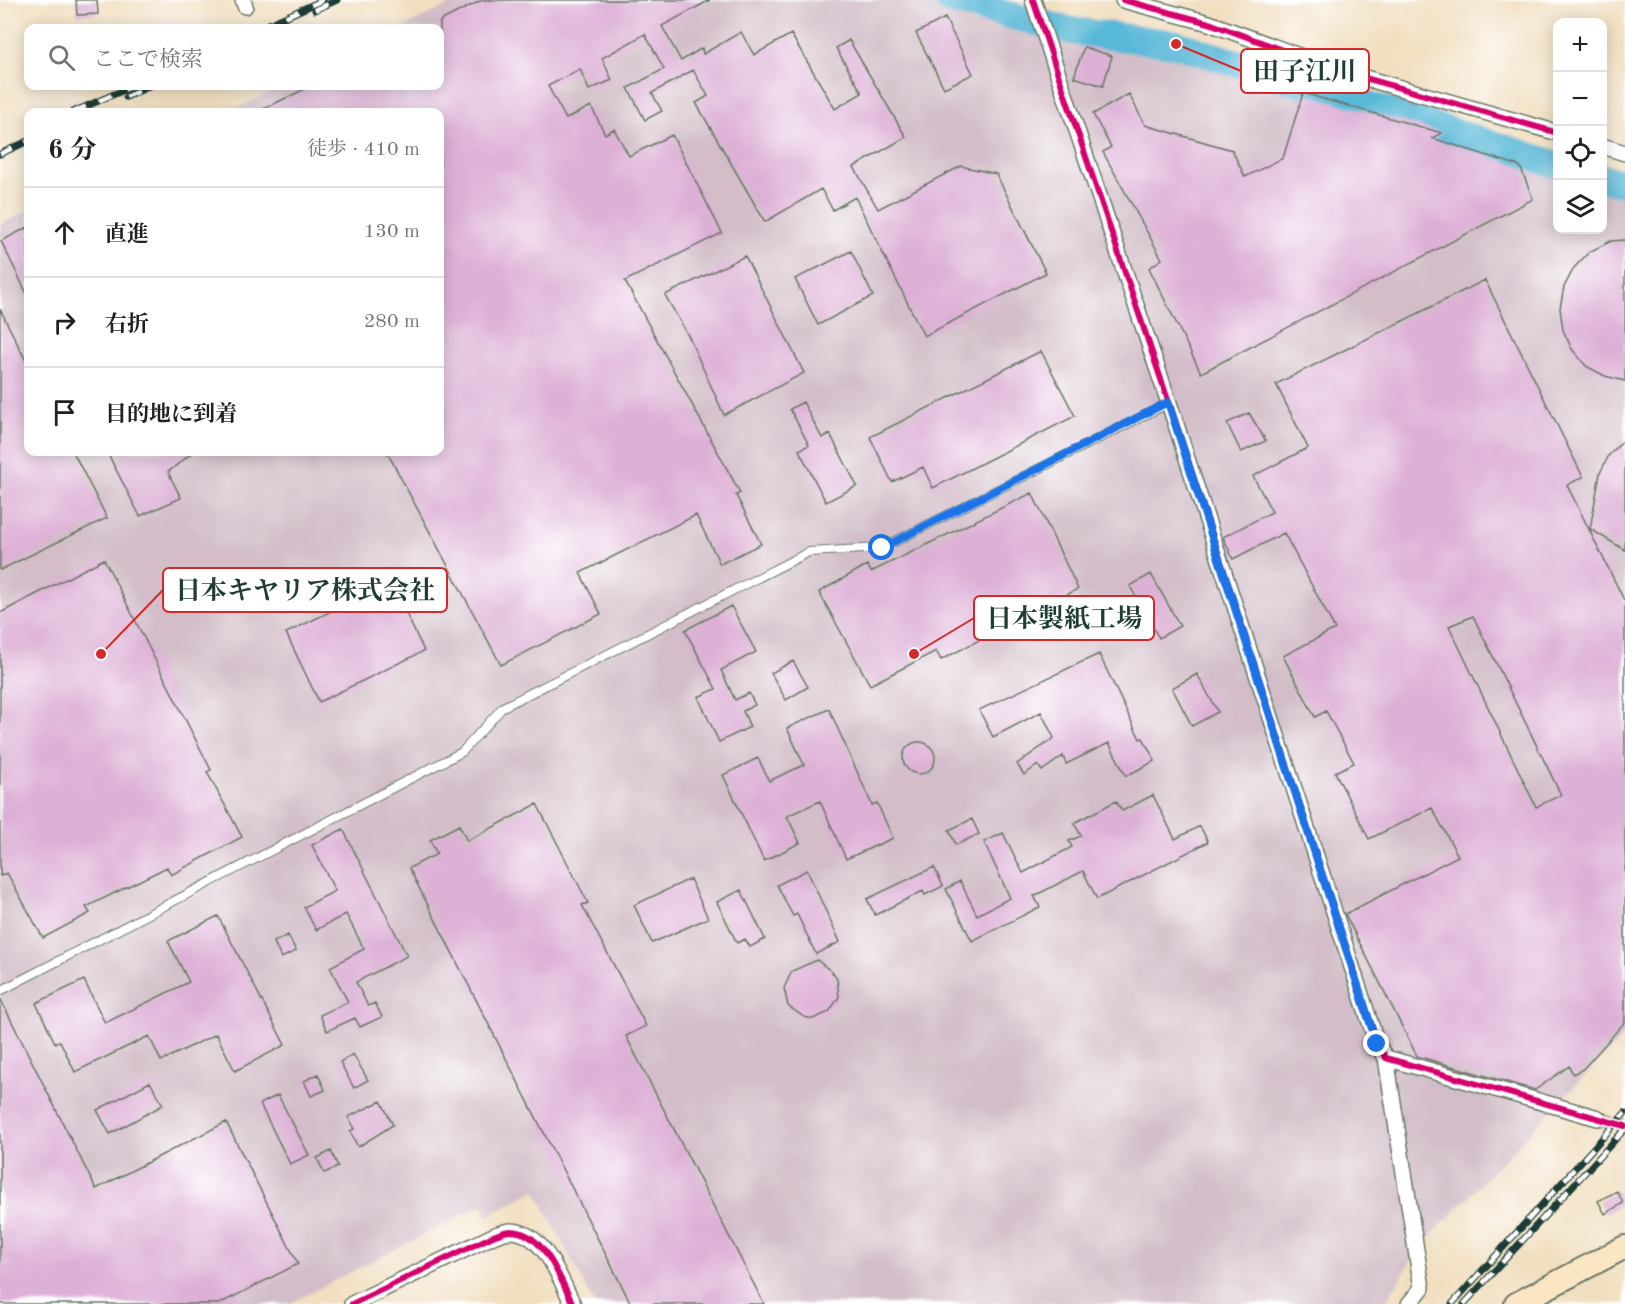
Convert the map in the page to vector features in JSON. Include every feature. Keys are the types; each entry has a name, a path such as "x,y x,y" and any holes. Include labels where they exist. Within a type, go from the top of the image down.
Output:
{"street":[{"path":"1033,0 1168,402 1377,1044 1386,1058 1422,1288 1409,1304"},
{"path":"1123,0 1209,23 1337,70 1553,132"},
{"path":"1607,148 1625,153"},
{"path":"1386,1058 1598,1118"},
{"path":"352,1304 493,1236 511,1231 525,1235 538,1244 549,1258 573,1304"},
{"path":"1516,1304 1625,1247"}],"lane":[{"path":"0,991 462,752 503,707 798,557 808,552 882,548 1168,402"}],"shaded area":[{"path":"460,0 942,0 1051,15 1305,87 1553,171 1553,234 1607,234 1607,187 1625,194 1625,1034 1423,1244 1384,1304 595,1304 535,1190 488,1216 482,1205 289,1304 0,1304 0,224 24,212 24,456 444,456 444,108 237,108 276,90 444,90 444,24 409,24"}],"building":[{"path":"76,0 97,0 98,14 77,15"},
{"path":"482,0 710,0 662,26 681,61 702,48 703,54 741,32 754,55 791,34 835,109 862,93 836,48 849,40 906,137 854,167 878,209 961,166 996,174 1046,273 924,336 855,197 833,210 821,189 765,222 696,103 708,96 693,70 652,93 662,111 645,120 628,88 664,69 645,34 602,58 612,80 589,90 580,69 548,86 566,119 591,106 605,134 614,129 629,156 672,135 722,233 625,281 740,493 736,495 761,544 720,564 696,515 580,573 601,614 501,665 389,456 444,456 444,108 265,108 303,90 444,90 444,24 440,24 440,21"},
{"path":"945,18 973,74 944,88 916,33"},
{"path":"1084,47 1112,56 1103,86 1074,77"},
{"path":"1303,93 1442,133 1432,138 1520,166 1533,199 1201,373 1149,268 1162,259 1103,152 1111,147 1093,114 1129,94 1145,125 1232,150 1245,177 1283,158"},
{"path":"24,229 24,288 1,241"},
{"path":"1625,240 1625,381 1605,376 1586,366 1572,349 1563,330 1560,308 1564,287 1574,268 1589,252 1611,241"},
{"path":"851,251 873,296 818,325 795,279"},
{"path":"745,256 804,373 724,415 689,337 665,295"},
{"path":"1485,280 1583,477 1567,485 1625,602 1625,1022 1583,1069 1573,1074 1569,1066 1535,1090 1417,1056 1345,914 1458,856 1432,808 1369,839 1335,772 1354,763 1326,711 1315,717 1283,656 1335,629 1284,533 1233,559 1223,537 1272,512 1253,476 1308,448 1276,384","holes":["1473,616 1561,795 1536,807 1449,626"]},
{"path":"0,309 24,357 24,456 75,456 107,518 0,570"},
{"path":"1041,351 1075,416 933,488 923,467 892,482 870,437"},
{"path":"803,402 822,438 830,434 857,486 826,502 799,450 809,445 790,409"},
{"path":"1249,413 1266,441 1241,452 1227,423"},
{"path":"1625,439 1625,550 1590,529 1600,473 1609,455"},
{"path":"109,456 188,456 168,472 181,498 140,516"},
{"path":"1032,493 1078,589 941,660 936,651 870,685 819,592 867,565 871,572"},
{"path":"104,559 211,770 207,772 242,837 171,875 167,867 86,907 90,913 43,938 7,873 0,876 0,613"},
{"path":"1151,574 1180,626 1159,638 1130,586"},
{"path":"391,582 424,651 319,702 286,633"},
{"path":"731,606 756,652 721,670 735,700 749,693 755,705 743,711 750,727 719,742 698,697 716,689 685,630"},
{"path":"1099,654 1140,739 1143,738 1155,761 1126,776 1109,743 1066,764 1063,756 1042,771 1038,765 1024,775 1017,764 1054,738 1041,712 993,737 979,710"},
{"path":"793,661 808,687 786,700 771,673"},
{"path":"1197,674 1218,712 1192,726 1172,688"},
{"path":"829,709 872,805 877,803 893,838 846,859 820,801 787,816 800,843 764,861 723,775 758,758 769,781 804,765 787,728"},
{"path":"919,742 930,747 935,758 930,769 919,774 908,769 903,758 908,747"},
{"path":"1153,795 1175,839 1200,826 1208,842 1097,899 1083,871 1034,896 1040,907 972,941 946,889 960,881 977,915 1010,898 984,842 1003,833 1023,873 1072,847 1069,841 1081,836 1074,823 1116,801 1122,811"},
{"path":"537,804 588,903 582,905 646,1026 626,1036 764,1304 631,1304 409,868 437,854 430,840 459,825 467,841"},
{"path":"972,819 979,834 956,845 949,830"},
{"path":"343,829 407,956 356,982 368,1006 375,1003 382,1017 360,1027 355,1018 327,1031 320,1015 348,1002 330,967 364,949 346,914 316,930 304,907 335,891 312,845"},
{"path":"934,867 943,886 925,895 923,891 875,915 867,899"},
{"path":"807,870 840,942 816,954 797,914 793,916 777,885"},
{"path":"690,879 708,918 652,943 634,905"},
{"path":"741,890 765,939 750,947 745,939 737,943 717,902"},
{"path":"218,916 285,1045 235,1071 216,1034 161,1061 149,1036 75,1072 60,1041 55,1043 36,1003 84,980 105,1023 189,982 168,941"},
{"path":"288,935 296,951 281,958 274,942"},
{"path":"817,960 837,979 839,997 829,1012 813,1019 804,1017 788,1006 784,988 792,971"},
{"path":"0,998 96,1189 226,1122 298,1264 219,1304 0,1304"},
{"path":"353,1054 368,1080 354,1088 340,1062"},
{"path":"318,1074 325,1090 311,1096 304,1081"},
{"path":"150,1082 163,1105 110,1134 97,1110"},
{"path":"278,1095 309,1155 290,1164 260,1104"},
{"path":"381,1101 393,1125 358,1147 350,1131 354,1129 348,1117"},
{"path":"331,1151 338,1167 324,1173 317,1158"},
{"path":"1617,1191 1623,1203 1605,1214 1598,1201"}],"waterway":[{"path":"949,0 1072,31 1176,44 1553,163"},
{"path":"1607,179 1625,184"}],"tunnel":[{"path":"1598,1118 1625,1126"}],"railway":[{"path":"269,24 323,0"},
{"path":"315,10 337,0"},
{"path":"82,108 124,90"},
{"path":"126,97 141,90"},
{"path":"0,154 24,143"},
{"path":"1452,1304 1625,1113"},
{"path":"1464,1304 1625,1129"}],"cycle path":[{"path":"1033,0 1169,403 1377,1044 1386,1058 1625,1126"},
{"path":"1123,0 1209,23 1337,70 1553,132"},
{"path":"352,1304 493,1236 511,1231 523,1233 542,1248 557,1271 573,1304"}],"place":[{"name":"田子江川","path":"1176,44"},
{"name":"日本キヤリア株式会社","path":"101,654"},
{"name":"日本製紙工場","path":"914,654"}],"route":[{"path":"882,548 1168,402 1377,1044"}]}
